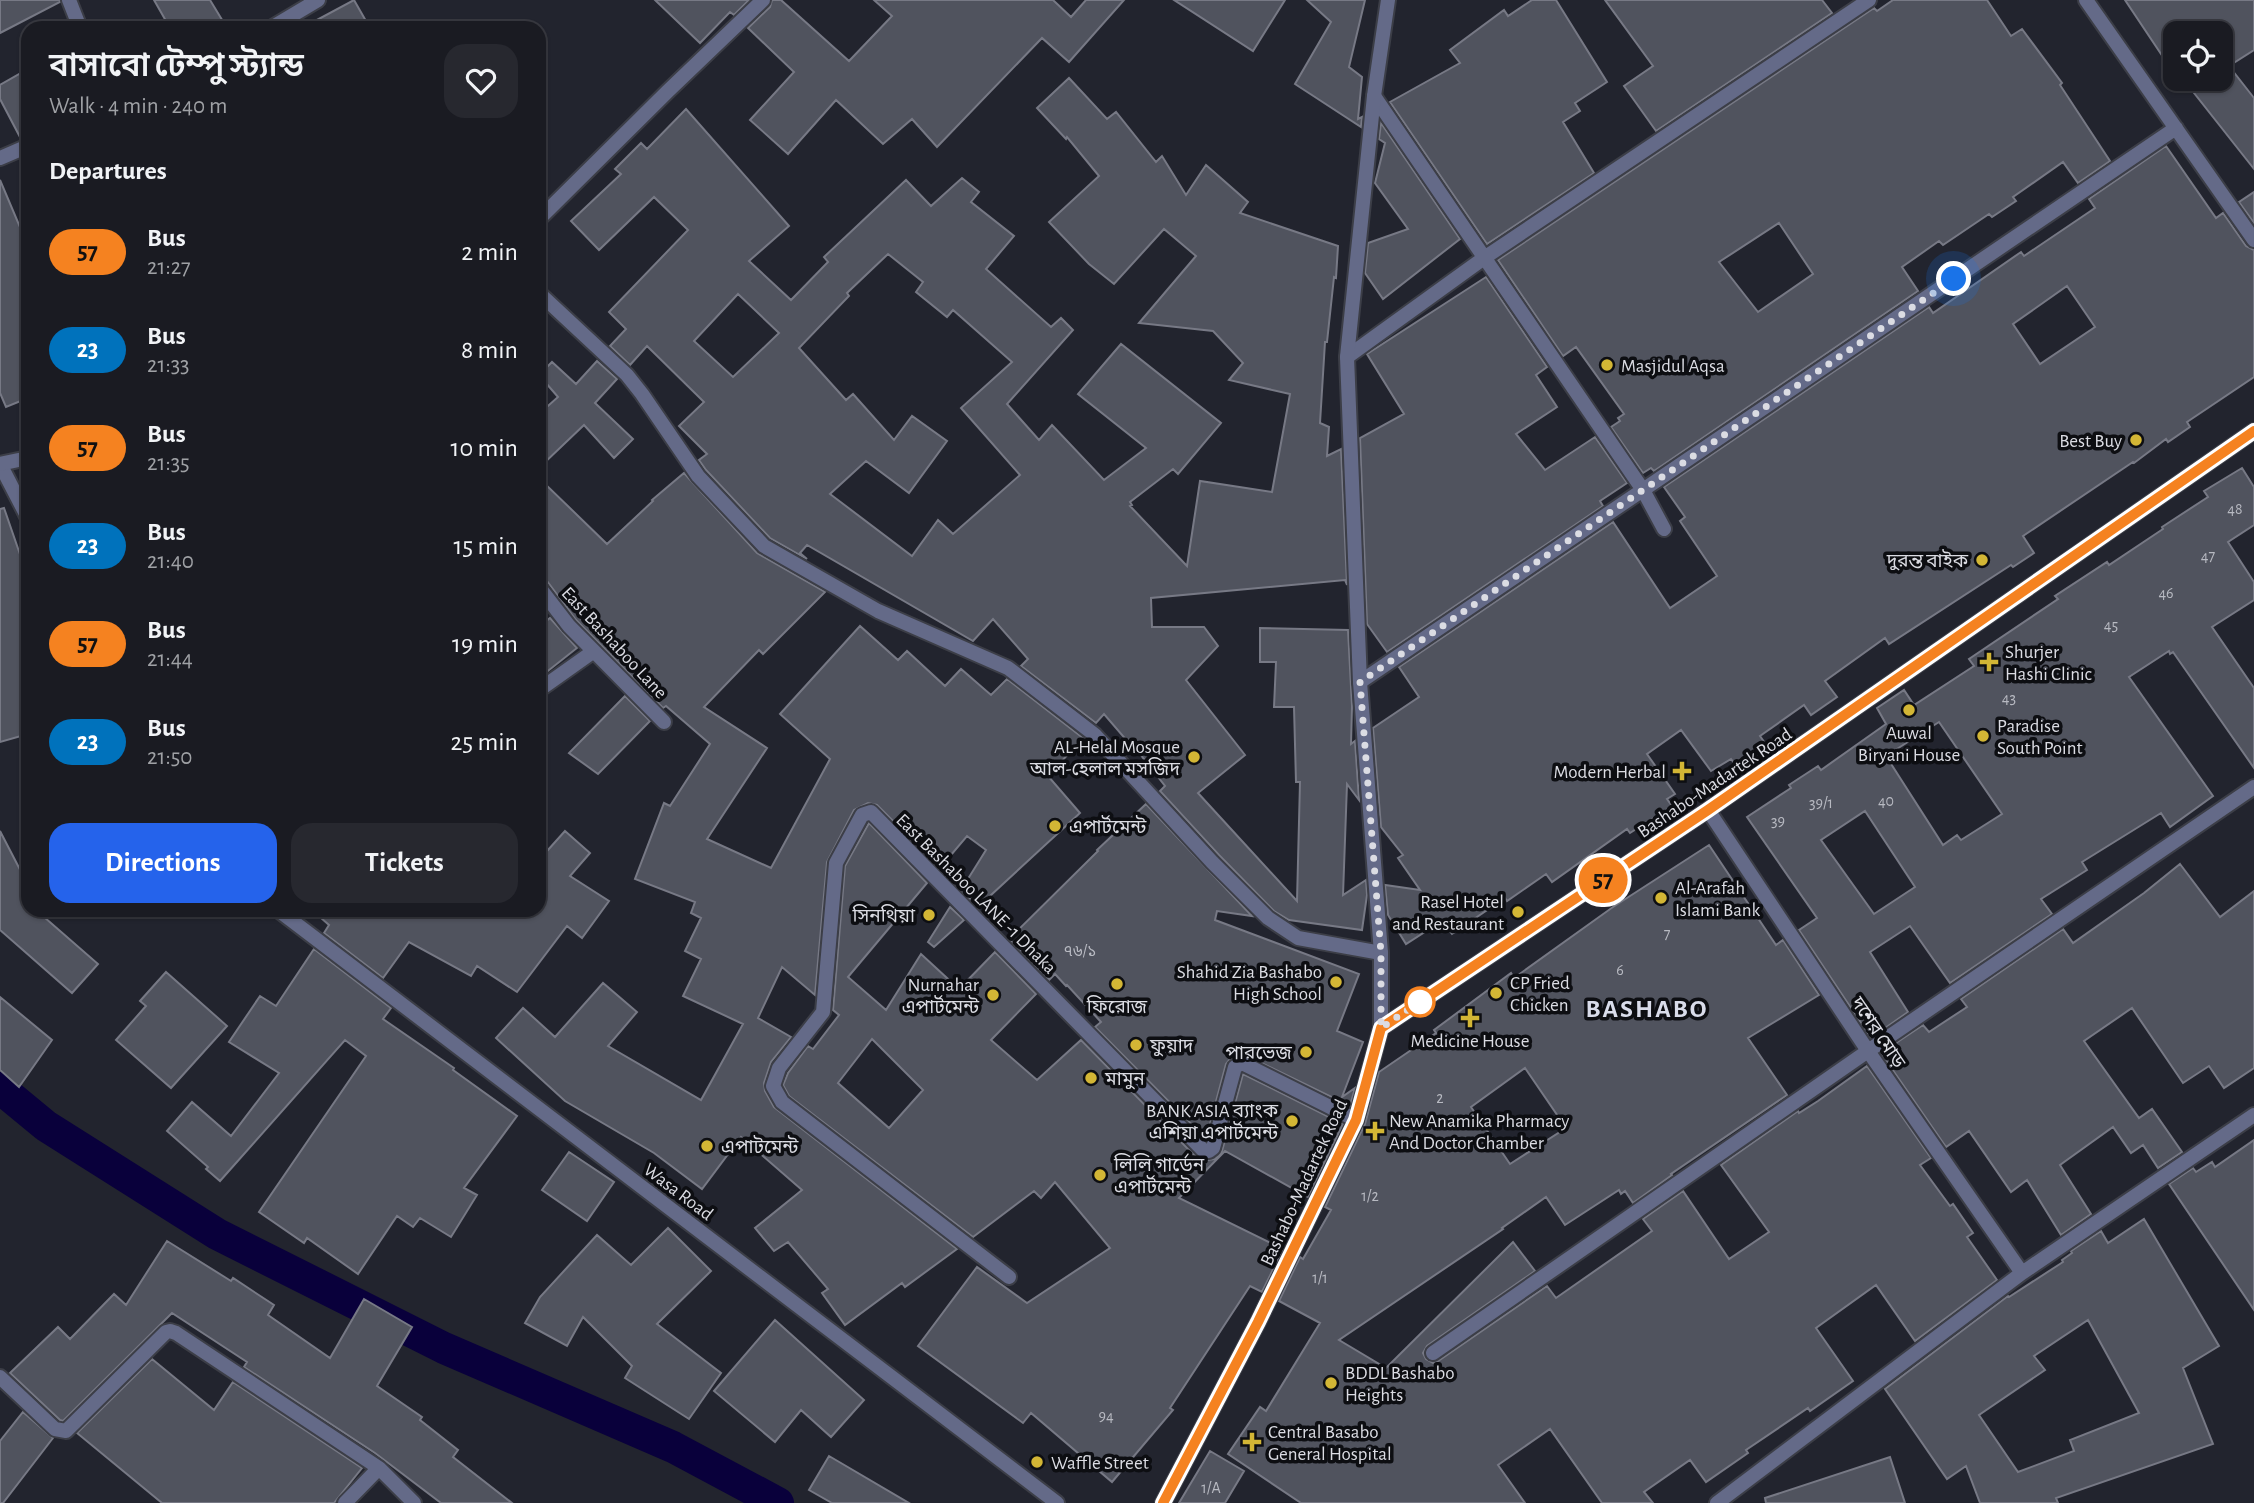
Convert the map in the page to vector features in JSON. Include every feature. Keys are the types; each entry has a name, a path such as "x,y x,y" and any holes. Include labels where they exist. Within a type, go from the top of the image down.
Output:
{"street":[{"path":"69,0 77,21"},
{"path":"283,21 318,0"},
{"path":"546,212 763,0"},
{"path":"1381,1028 1381,953 1360,682 1347,357 1374,96 1388,0"},
{"path":"1347,357 1485,258 1869,0"},
{"path":"2086,0 2176,128 2248,219 2254,240"},
{"path":"1374,96 1643,490 1664,529"},
{"path":"1360,682 2176,128"},
{"path":"0,158 21,149"},
{"path":"546,300 627,375 698,476 764,546 878,611 1008,668 1095,735 1212,862 1268,918 1298,938 1381,953"},
{"name":"Bashabo-Madartek Road","path":"1163,1503 1258,1322 1356,1120 1381,1028 1708,810 2253,435"},
{"path":"21,460 0,464 21,504"},
{"name":"East Bashaboo Lane","path":"546,596 569,626 664,722"},
{"path":"546,685 594,651"},
{"path":"1433,1353 2254,787"},
{"name":"দশের মোড়","path":"1708,810 1868,1051 2022,1273"},
{"name":"East Bashaboo LANE -1 Dhaka","path":"1009,1277 782,1102 773,1086 779,1068 823,1012 836,863 862,815 871,812 1203,1150 1209,1151 1213,1147 1235,1067 1242,1063 1356,1120"},
{"name":"Wasa Road","path":"287,917 1057,1503"},
{"path":"1717,1503 2022,1273 2254,1115"},
{"path":"0,1377 55,1429 66,1431 170,1331 310,1420 379,1468 414,1503"},
{"path":"345,1503 379,1468"}],"building":[{"path":"0,0 60,0 60,2 0,33"},
{"path":"154,0 210,0 223,21 166,21"},
{"path":"354,0 366,21 315,21"},
{"path":"655,0 749,0 734,15 730,12 700,43"},
{"path":"772,0 781,0 849,61 892,16 874,0 1053,0 1071,17 1086,0 1124,0 1069,62 1042,38 937,147 912,119 883,144 836,100 788,154 750,120 794,72 748,28 770,7"},
{"path":"1174,0 1285,0 1253,51"},
{"path":"1307,0 1365,0 1349,67 1362,77 1358,119 1362,117 1361,127 1295,84 1331,22"},
{"path":"1532,0 1556,0 1607,82 1575,103 1580,111 1563,122 1594,173 1487,244 1390,102 1460,63 1450,50 1504,10 1508,16"},
{"path":"1605,0 1822,0 1832,13 1656,131 1624,86 1653,66"},
{"path":"1893,0 1987,0 2011,36 2022,29 2062,83 2060,85 2110,161 2078,183 2063,162 2013,197 2016,201 1992,217 1989,214 1943,245 1939,241 1902,267 1918,291 1654,471 1651,468 1643,473 1611,427 1620,421 1618,418 1624,414 1576,347 1563,356 1498,260 1874,8 1877,11","holes":["1779,223 1813,274 1758,312 1719,262"]},
{"path":"2125,0 2254,0 2254,50 2233,63 2233,21 2163,21 2163,57"},
{"path":"2233,71 2254,98 2254,169 2192,91 2233,91"},
{"path":"21,73 21,139 0,99 0,85"},
{"path":"1069,78 1107,119 1116,112 1156,162 1162,156 1186,195 1206,165 1248,202 1240,213 1338,246 1336,278 1334,277 1325,342 1320,423 1329,427 1327,456 1341,449 1347,585 1345,580 1151,598 1152,627 1204,627 1218,646 1186,680 1245,755 1198,793 1297,901 1300,782 1296,782 1294,707 1274,707 1276,662 1260,662 1260,628 1348,630 1351,744 1355,741 1359,800 1347,784 1343,895 1366,880 1367,895 1362,930 1289,920 1274,911 1160,791 1165,786 1129,740 1128,742 1104,714 1096,723 1021,666 1028,659 993,619 973,641 807,545 800,553 807,559 770,538 706,470 699,460 707,454 679,426 704,402 647,346 630,365 610,346 626,329 609,312 688,230 654,197 599,250 571,221 621,174 615,169 641,143 647,149 686,109 789,226 749,261 791,300 828,262 824,257 906,180 931,206 962,178 979,192 971,202 1014,236 986,269 1051,327 1061,318 1073,330 1007,404 1039,440 1052,425 1104,480 1146,448 1078,394 1121,344 1221,423 1178,474 1173,469 1130,502 1130,506 1187,566 1200,481 1272,492 1290,394 1229,380 1243,363 1213,331 1139,323 1196,256 1164,229 1114,284 1089,264 1049,222 1099,176 1067,137 1066,139 1037,108","holes":["888,254 923,282 916,292 947,317 953,310 1012,362 961,408 1020,475 953,534 938,520 912,556 830,494 866,461 909,493 947,441 912,416 894,440 853,394 846,400 799,348 849,296 847,293","738,294 779,333 733,377 694,341"]},
{"path":"1381,123 1460,239 1383,299 1365,273 1368,243 1408,229 1375,183 1385,143 1379,139"},
{"path":"2166,146 2216,218 2223,213 2246,246 2254,250 2254,377 2187,422 2190,427 2168,442 2166,439 2023,536 2034,553 1889,644 1885,638 1825,681 1837,697 1811,715 1804,705 1760,736 1767,746 1737,767 1731,759 1711,771 1681,730 1647,754 1675,794 1667,799 1672,806 1630,833 1627,829 1552,882 1546,874 1452,934 1442,921 1406,944 1388,915 1385,885 1420,890 1398,858 1403,855 1381,827 1373,728 1419,697 1399,667 1613,522 1670,608 1717,576 1680,521 1685,517 1664,487 1929,307 1933,313 2021,252 2024,256 2095,208 2089,199","holes":["2067,286 2095,327 2040,364 2013,324"]},
{"path":"0,180 21,230 21,401 6,407 0,393"},
{"path":"2254,192 2254,223 2239,202"},
{"path":"1486,277 1547,367 1536,375 1557,407 1516,434 1545,470 1595,437 1627,483 1600,501 1603,506 1387,652 1367,624 1360,438 1404,414 1367,354"},
{"path":"597,361 617,379 595,403 633,439 614,458 584,425 546,461 546,408 558,397 546,383 546,368 552,362 576,384"},
{"path":"2242,468 2254,487 2254,525 2228,542 2254,582 2254,600 2212,627 2254,688 2254,768 2173,652 2170,654 2169,651 2129,677 2213,796 2170,827 2161,813 2082,862 2087,870 2041,899 2052,914 1950,983 1910,926 1870,952 1908,1012 1871,1038 1799,930 1817,918 1747,817 1791,788 1789,785 1818,766 1821,770 1886,724 1877,708 1904,690 1914,705 1974,666 1969,659 2058,599 2055,596 2107,562 2109,565 2208,497 2204,491","holes":["1939,722 2002,814 1961,840 1957,835 1943,845 1886,756","1865,811 1915,887 1874,914 1821,840"]},
{"path":"684,473 757,553 825,592 763,654 759,650 704,707 767,748 707,839 771,868 830,759 780,714 860,626 898,660 907,651 945,686 961,669 991,695 1007,679 1083,738 1048,776 1080,813 978,907 961,890 986,850 967,836 940,868 877,805 868,803 854,810 827,862 815,995 782,967 758,1018 791,1037 771,1062 764,1083 765,1091 774,1107 957,1249 905,1287 902,1283 845,1325 822,1293 828,1289 788,1242 774,1251 755,1228 802,1190 741,1137 702,1189 654,1153 565,1101 496,1038 523,1008 555,1037 603,983 637,1012 608,1046 701,1100 743,1024 683,996 701,959 685,951 701,918 691,913 695,902 635,879 664,803 670,806 710,744 666,706 663,708 576,620 546,580 546,485 607,544"},
{"path":"4,508 21,557 21,736 0,742 0,509"},
{"path":"550,618 577,648 546,672 546,621"},
{"path":"625,696 650,721 598,774 569,753"},
{"path":"1146,804 1252,916 1217,911 1215,920 1359,974 1337,1031 1363,1042 1342,1097 1355,1088 1350,1106 1241,1053 1226,1064 1206,1139 1095,1027 1101,1022 1067,985 1055,974 1049,980 1009,939"},
{"path":"869,823 927,883 848,977 886,1010 921,954 959,989 995,952 1036,994 991,1040 1037,1080 1081,1040 1196,1157 1207,1160 1215,1159 1222,1151 1243,1074 1343,1124 1308,1197 1225,1151 1179,1198 1283,1249 1262,1292 1250,1286 1170,1408 1173,1410 1112,1482 1031,1413 1023,1423 918,1346 977,1267 1027,1303 1110,1248 1055,1182 1041,1198 1034,1191 973,1237 789,1096 783,1085 788,1073 808,1046 813,1049 839,1015 833,1010 845,866","holes":["872,1039 923,1090 889,1128 838,1083"]},
{"path":"0,831 21,872 21,917 44,917 98,964 72,993 0,930"},
{"path":"565,831 590,853 570,876 609,901 582,938 567,926 517,992 477,966 471,976 409,942 383,978 324,933 329,925 320,917 546,917 546,852"},
{"path":"1709,845 1776,945 1783,940 1819,995 1748,1038 1787,1095 1633,1203 1625,1191 1621,1194 1619,1190 1565,1225 1546,1197 1339,1340 1386,1368 1513,1242 1535,1271 1427,1346 1423,1353 1426,1359 1433,1363 1438,1361 1547,1286 1556,1298 1652,1231 1643,1219 1683,1191 1729,1259 1769,1232 1721,1165 1867,1066 1931,1158 1920,1165 1973,1233 1967,1237 1997,1280 1915,1341 1876,1285 1816,1328 1853,1381 1746,1450 1748,1453 1706,1482 1690,1460 1644,1492 1653,1503 1602,1503 1550,1429 1498,1465 1525,1503 1301,1503 1228,1454 1260,1407 1266,1411 1320,1323 1279,1301 1300,1257 1303,1259 1331,1210 1325,1207 1365,1124 1379,1072 1436,1033 1434,1030 1511,973 1514,978 1613,907","holes":["1525,1068 1566,1128 1510,1164 1471,1107"]},
{"path":"2180,864 2220,917 2254,891 2254,1068 2224,1088 2209,1066 2183,1083 2132,1008 2084,1041 2139,1118 2152,1109 2182,1152 2158,1168 2143,1145 2131,1153 2113,1127 2060,1165 2091,1214 2061,1235 2027,1180 2011,1192 1969,1131 1946,1147 1881,1053 1923,1025 1929,1032 1967,1007 1961,999 2063,929 2073,943"},
{"path":"950,907 964,920 934,947 928,942"},
{"path":"314,949 391,1008 383,1019 517,1116 464,1188 477,1195 451,1237 420,1218 413,1227 397,1216 358,1274 307,1238 304,1243 259,1212 366,1056 345,1040 220,1181 167,1131 192,1102 231,1136 279,1073 229,1042 260,996 276,1006"},
{"path":"166,972 227,1026 171,1088 116,1040 146,1006 140,1001"},
{"path":"0,997 52,1040 19,1087 0,1070"},
{"path":"2254,1140 2254,1310 2169,1184 2193,1168 2196,1172 2212,1162 2215,1167"},
{"path":"569,1152 614,1182 587,1221 542,1190"},
{"path":"2144,1219 2219,1346 2183,1368 2213,1444 2056,1498 2058,1503 1980,1503 1966,1466 1947,1479 1885,1389 2008,1296 2063,1262 2071,1251 2101,1231 2108,1243","holes":["2088,1320 2139,1413 2070,1440 2074,1451 2018,1472 1979,1415 2045,1370 2034,1356"]},
{"path":"668,1228 711,1271 657,1324 721,1373 689,1419 625,1378 632,1366 583,1317 567,1346 525,1323 540,1297 597,1235 631,1265"},
{"path":"167,1241 231,1281 233,1278 274,1305 268,1315 330,1358 364,1299 412,1327 377,1386 422,1417 420,1420 458,1450 453,1457 512,1503 441,1503 375,1453 244,1367 247,1362 172,1313 63,1421 60,1420 10,1373 58,1327 70,1339 114,1294 126,1305"},
{"path":"775,1320 864,1400 831,1437 801,1410 775,1442 714,1391"},
{"path":"152,1359 214,1410 233,1382 362,1468 334,1503 162,1503 77,1433"},
{"path":"23,1412 53,1438 3,1503 0,1503 0,1441"},
{"path":"1210,1451 1244,1471 1225,1503 1179,1503"},
{"path":"829,1456 909,1503 832,1503 809,1490"},
{"path":"1890,1457 1905,1503 1766,1503 1765,1498"}],"waterway":[{"path":"0,1088 46,1126 217,1234 444,1348 673,1447 778,1503"}],"bus line":[{"name":"57","path":"1163,1503 1258,1322 1356,1120 1381,1028 1708,810 2254,431"}],"place":[{"name":"Masjidul Aqsa","path":"1607,365"},
{"name":"Best Buy","path":"2136,440"},
{"name":"দুরন্ত বাইক","path":"1982,560"},
{"name":"Shurjer Hashi Clinic","path":"1989,662"},
{"name":"Auwal Biryani House","path":"1909,710"},
{"name":"Paradise South Point","path":"1983,736"},
{"name":"AL-Helal Mosque আল-হেলাল মসজিদ","path":"1194,757"},
{"name":"Modern Herbal","path":"1682,771"},
{"name":"এপার্টমেন্ট","path":"1055,826"},
{"name":"Al-Arafah Islami Bank","path":"1661,898"},
{"name":"Rasel Hotel and Restaurant","path":"1518,912"},
{"name":"সিনথিয়া","path":"929,915"},
{"name":"Shahid Zia Bashabo High School","path":"1336,982"},
{"name":"ফিরোজ","path":"1117,984"},
{"name":"CP Fried Chicken","path":"1496,993"},
{"name":"Nurnahar এপার্টমেন্ট","path":"993,995"},
{"name":"Medicine House","path":"1470,1018"},
{"name":"ফুয়াদ","path":"1136,1045"},
{"name":"পারভেজ","path":"1306,1052"},
{"name":"মামুন","path":"1091,1078"},
{"name":"BANK ASIA ব্যাংক এশিয়া এপার্টমেন্ট","path":"1292,1121"},
{"name":"New Anamika Pharmacy And Doctor Chamber","path":"1375,1131"},
{"name":"এপাটমেন্ট","path":"707,1146"},
{"name":"লিলি গার্ডেন এপার্টমেন্ট","path":"1100,1175"},
{"name":"BDDL Bashabo Heights","path":"1331,1383"},
{"name":"Central Basabo General Hospital","path":"1252,1442"},
{"name":"Waffle Street","path":"1037,1462"}],"district":[{"name":"BASHABO","path":"1647,1008"}],"route":[{"path":"1420,1002 1424,999 1381,1028 1381,953 1360,682 1954,279"}]}
